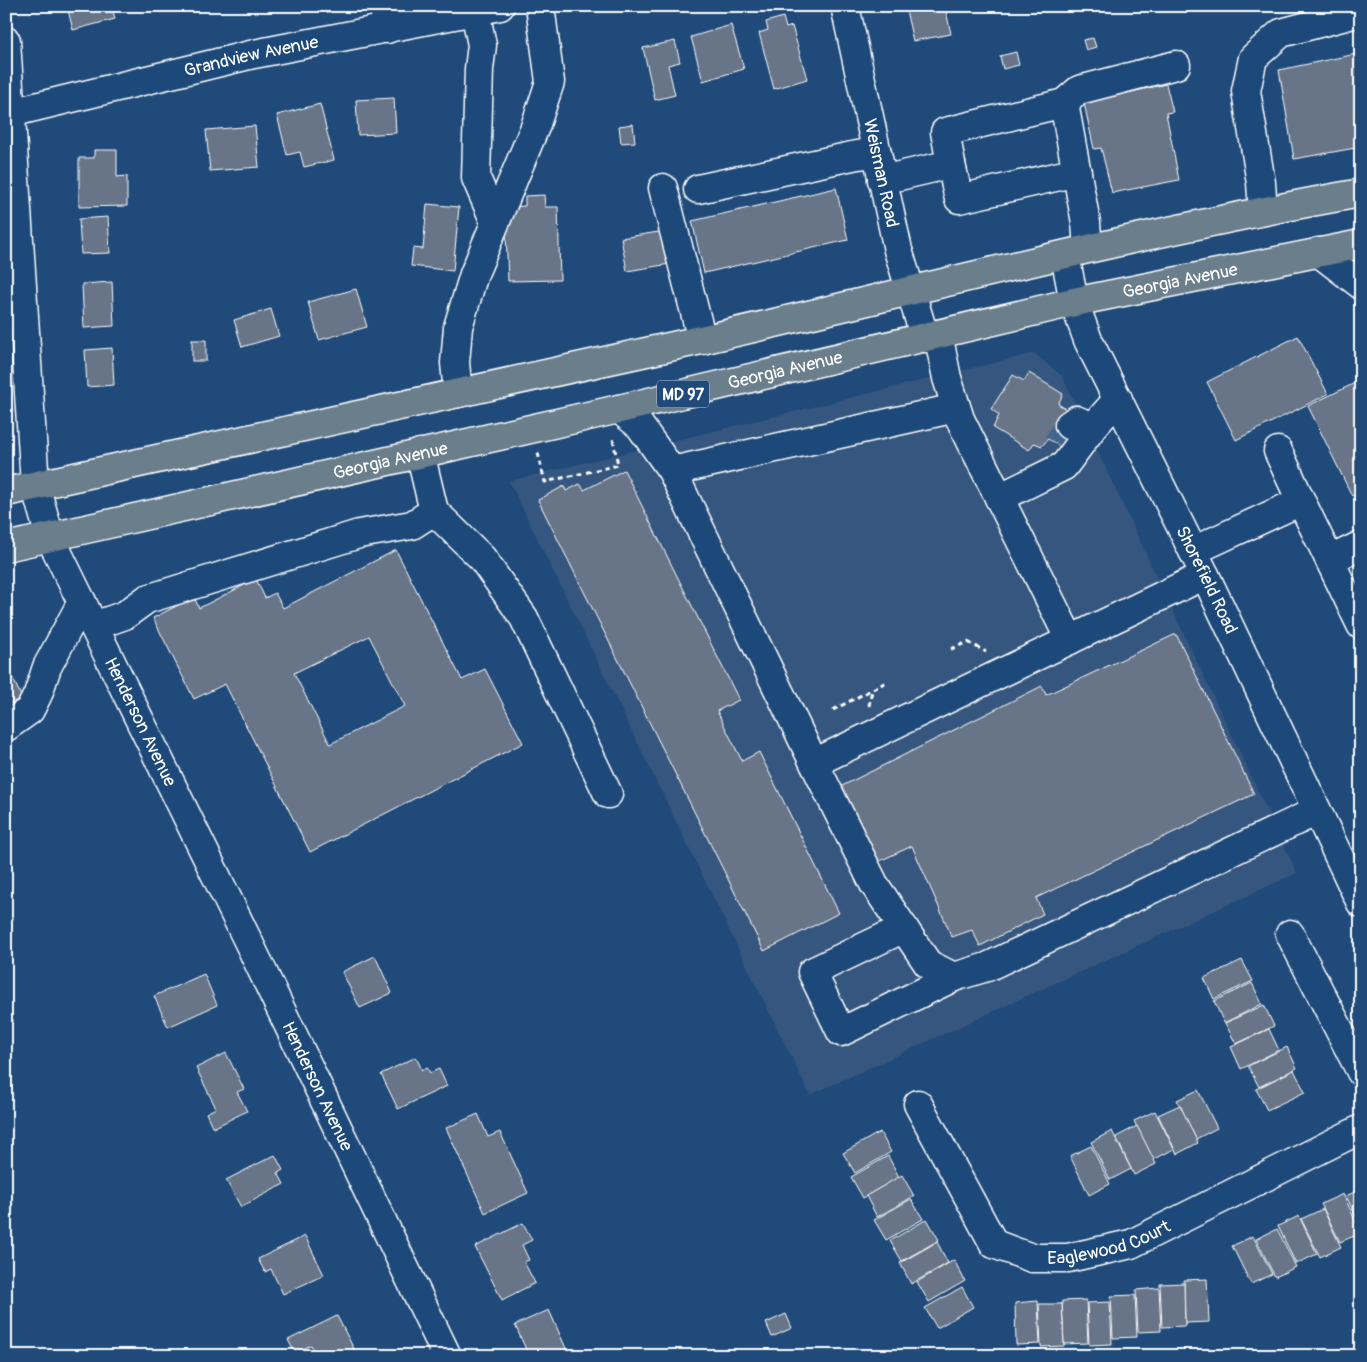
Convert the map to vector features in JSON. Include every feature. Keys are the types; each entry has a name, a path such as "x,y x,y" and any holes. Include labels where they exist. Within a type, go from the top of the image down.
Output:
{"main road":[{"path":"6,492 702,340 1077,251 1263,211 1361,194"},
{"name":"Georgia Avenue","path":"6,547 619,409 1074,302 1361,244"}],"street":[{"path":"458,393 455,363 458,327 474,274 535,127 550,82 540,6"},
{"name":"Weisman Road","path":"845,6 898,250 910,290 932,336 956,408 1070,640"},
{"path":"487,9 479,68 476,178 495,222"},
{"name":"Grandview Avenue","path":"8,113 254,54 386,18 487,9"},
{"path":"1263,211 1261,183 1246,91 1253,58 1281,33 1361,12"},
{"name":"Henderson Avenue","path":"6,41 8,113 35,485 50,537 447,1356"},
{"path":"1076,172 959,199 945,132 1064,103 1079,90 1176,65"},
{"name":"Shorefield Road","path":"1064,103 1086,223 1077,251 1074,302 1088,340 1205,575 1361,903"},
{"path":"698,189 857,155 877,153"},
{"path":"882,180 951,164"},
{"path":"663,188 702,340"},
{"path":"1318,252 1361,285"},
{"path":"1044,476 1073,432 1118,399"},
{"path":"672,470 956,408"},
{"path":"619,409 640,426 672,470 874,884 928,964 954,977"},
{"path":"999,498 1064,466 1073,432"},
{"path":"1278,451 1361,625"},
{"path":"420,453 434,511 482,558 524,618 608,794"},
{"path":"1193,551 1301,501"},
{"path":"94,626 125,614 147,599 359,534 412,524 434,511"},
{"path":"1330,560 1361,544"},
{"path":"814,763 1205,575"},
{"path":"6,727 30,710 38,694 47,667 82,602"},
{"path":"904,928 812,972 841,1032 954,977 987,967 1317,811"},
{"path":"1290,934 1361,1072"},
{"name":"Eaglewood Court","path":"918,1104 994,1244 1032,1258 1068,1258 1131,1244 1361,1129"}],"path":[{"path":"537,448 545,482 618,465 615,448"},
{"path":"833,710 888,681"}],"shaded area":[{"path":"1034,353 1062,376 1297,873 810,1095 509,481"}],"building":[{"path":"67,6 114,6 112,7 115,19 73,30"},
{"path":"905,6 945,6 951,34 913,41"},
{"path":"783,17 786,28 792,26 807,79 774,89 759,33 768,30 766,22"},
{"path":"731,25 744,69 703,81 691,37"},
{"path":"1093,38 1096,47 1086,50 1083,40"},
{"path":"675,41 680,62 668,65 675,95 655,100 643,48"},
{"path":"1016,52 1019,65 1003,69 1000,56"},
{"path":"1361,53 1361,147 1294,159 1279,70"},
{"path":"1166,84 1173,112 1166,113 1179,180 1112,193 1101,148 1094,149 1084,103"},
{"path":"394,98 396,133 358,135 356,100"},
{"path":"320,104 334,160 304,167 300,152 287,155 277,115"},
{"path":"633,124 635,142 621,143 619,126"},
{"path":"255,126 259,167 210,171 206,130"},
{"path":"94,150 117,150 117,177 127,176 127,206 79,207 79,158 94,158"},
{"path":"836,188 848,240 704,273 692,221"},
{"path":"544,195 545,207 558,207 560,280 508,281 505,207 525,206 525,196"},
{"path":"427,204 459,207 453,271 411,266 413,248 423,249"},
{"path":"108,217 110,253 81,254 79,219"},
{"path":"671,230 676,263 627,271 621,238"},
{"path":"112,282 114,326 84,328 82,284"},
{"path":"356,289 367,327 319,340 308,302"},
{"path":"271,309 279,336 242,347 234,320"},
{"path":"1298,336 1328,394 1236,440 1207,382"},
{"path":"192,340 206,340 206,361 192,361"},
{"path":"112,348 114,385 87,387 85,350"},
{"path":"1029,373 1063,394 1058,404 1066,409 1062,421 1073,453 1048,439 1042,446 1034,443 1029,450 993,428 999,415 991,409 1013,375 1024,381"},
{"path":"1361,380 1361,492 1352,496 1308,406"},
{"path":"624,470 739,700 717,711 742,761 759,752 839,913 764,951 538,500 564,486 566,491 580,484 584,490"},
{"path":"396,550 462,680 485,669 523,743 310,852 225,684 194,699 153,618 194,597 199,608 256,579 265,598 275,593 283,608","holes":["369,636 405,706 330,744 294,673"]},
{"path":"1176,634 1254,794 1036,898 1043,914 980,946 972,930 952,937 912,846 873,864 838,788 1042,686 1046,695"},
{"path":"6,664 22,698 6,705"},
{"path":"375,956 392,993 360,1008 342,972"},
{"path":"1242,960 1253,981 1214,999 1204,978"},
{"path":"204,974 217,1005 168,1027 154,996"},
{"path":"1252,983 1262,1004 1224,1023 1214,1001"},
{"path":"1264,1005 1274,1026 1236,1044 1225,1023"},
{"path":"1269,1029 1279,1050 1241,1069 1231,1047"},
{"path":"1287,1047 1297,1068 1259,1087 1248,1066"},
{"path":"226,1053 244,1089 237,1092 247,1111 213,1128 206,1113 216,1108 196,1068"},
{"path":"416,1057 422,1070 427,1067 430,1073 439,1069 447,1086 398,1109 381,1074"},
{"path":"1294,1070 1305,1092 1267,1110 1256,1089"},
{"path":"1198,1090 1217,1128 1196,1139 1177,1100"},
{"path":"1180,1105 1198,1143 1177,1154 1158,1115"},
{"path":"1155,1111 1174,1149 1153,1160 1134,1121"},
{"path":"478,1114 488,1137 500,1132 528,1193 485,1213 446,1128"},
{"path":"1137,1126 1156,1164 1134,1175 1116,1137"},
{"path":"1112,1131 1131,1169 1110,1180 1091,1142"},
{"path":"880,1132 891,1152 855,1173 843,1153"},
{"path":"1091,1146 1110,1184 1089,1195 1070,1156"},
{"path":"275,1155 283,1170 278,1173 284,1184 241,1207 226,1180"},
{"path":"888,1156 899,1177 863,1198 851,1177"},
{"path":"902,1175 914,1196 877,1217 866,1196"},
{"path":"1361,1189 1361,1227 1346,1196"},
{"path":"1343,1194 1361,1233 1340,1242 1321,1204"},
{"path":"911,1199 923,1219 886,1240 874,1220"},
{"path":"1323,1209 1341,1247 1320,1257 1301,1219"},
{"path":"1299,1216 1317,1254 1296,1264 1278,1226"},
{"path":"927,1219 939,1240 902,1261 890,1241"},
{"path":"523,1223 532,1240 522,1245 529,1260 524,1262 535,1283 502,1300 475,1247"},
{"path":"1277,1229 1296,1267 1275,1277 1256,1239"},
{"path":"305,1236 324,1275 283,1294 271,1269 265,1272 258,1259"},
{"path":"1253,1236 1272,1274 1251,1284 1232,1246"},
{"path":"937,1242 948,1263 911,1284 900,1263"},
{"path":"954,1260 965,1281 929,1302 917,1282"},
{"path":"1207,1279 1209,1322 1185,1323 1184,1280"},
{"path":"1184,1283 1185,1326 1162,1327 1160,1284"},
{"path":"962,1287 973,1307 937,1328 925,1308"},
{"path":"1159,1288 1161,1331 1138,1332 1136,1290"},
{"path":"1135,1295 1137,1337 1113,1338 1111,1296"},
{"path":"1086,1300 1088,1343 1064,1344 1062,1301"},
{"path":"1038,1301 1040,1344 1016,1345 1015,1303"},
{"path":"1110,1302 1112,1344 1089,1345 1087,1303"},
{"path":"1039,1304 1062,1304 1064,1346 1041,1347"},
{"path":"549,1310 568,1353 562,1356 529,1356 515,1325"},
{"path":"786,1314 792,1328 772,1337 766,1323"},
{"path":"337,1316 355,1351 345,1356 317,1356 311,1345 295,1353 288,1340"}],"tunnel":[{"path":"1057,444 1069,425"}]}
